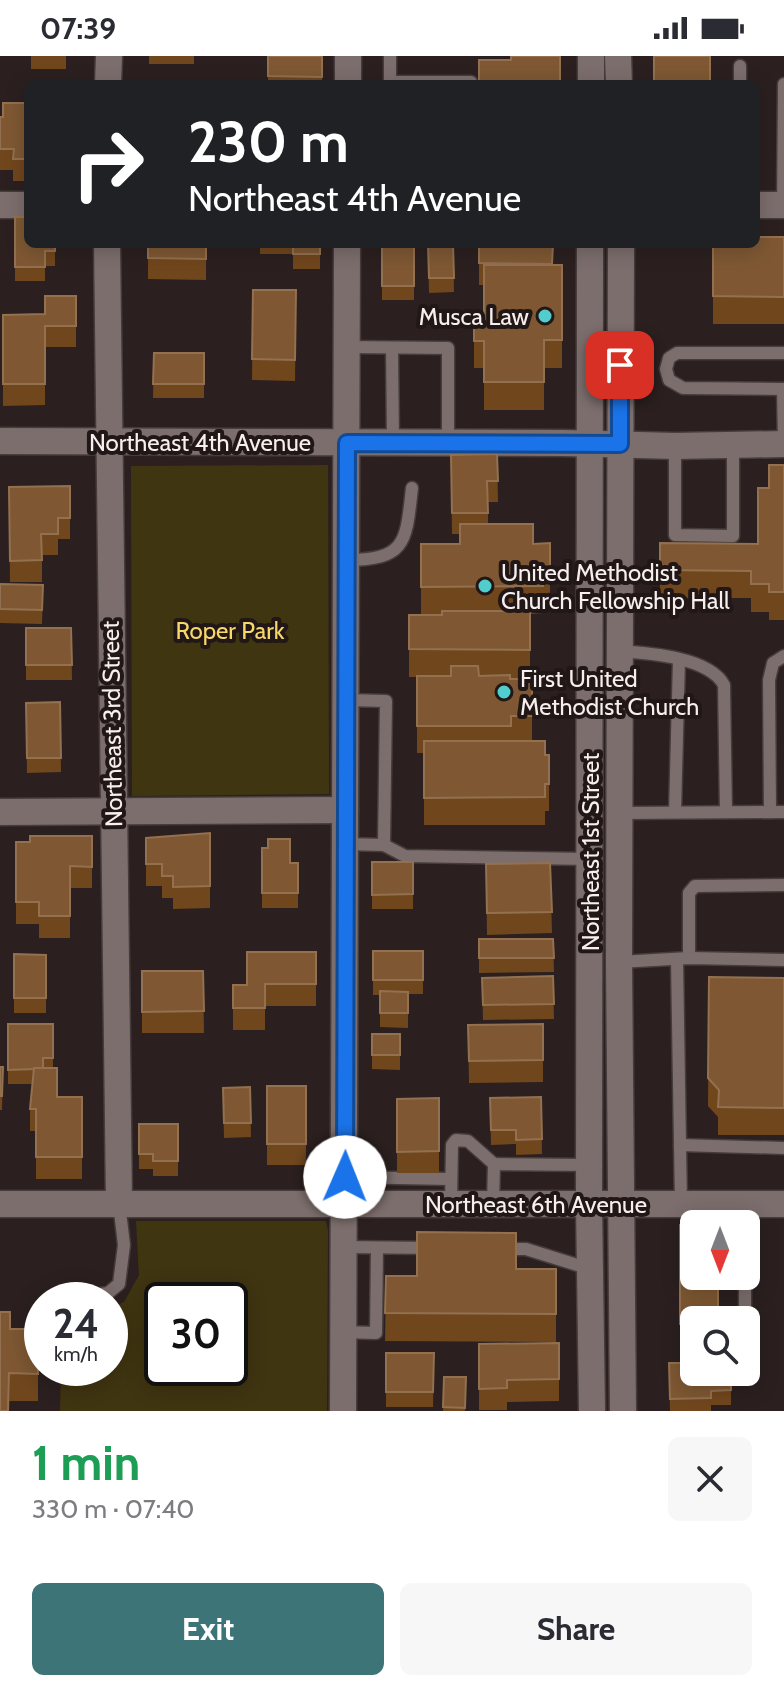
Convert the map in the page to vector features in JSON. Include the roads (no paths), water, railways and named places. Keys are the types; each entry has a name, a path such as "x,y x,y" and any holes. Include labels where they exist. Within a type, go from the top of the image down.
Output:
{"street":[{"path":"108,80 109,56"},
{"path":"348,56 348,80"},
{"path":"591,56 591,80"},
{"path":"618,56 619,80"},
{"path":"0,205 24,205"},
{"path":"760,205 783,205"},
{"name":"Northeast 3rd Street","path":"107,248 119,1203"},
{"path":"343,1411 347,248"},
{"name":"Northeast 1st Street","path":"590,248 589,1203 592,1410"},
{"name":"Northeast 1st Street","path":"621,248 619,962 623,1409"},
{"name":"Northeast 4th Avenue","path":"0,441 675,446 784,444"},
{"path":"590,651 619,651"},
{"path":"0,812 345,810"},
{"path":"590,962 619,962"},
{"name":"Northeast 6th Avenue","path":"0,1204 344,1204 450,1191 493,1204 681,1204 745,1213 784,1204"},
{"path":"592,1410 623,1409"}],"lane":[{"path":"390,56 390,80"},
{"path":"740,66 740,80"},
{"path":"783,205 784,84"},
{"path":"347,347 448,348 448,443"},
{"path":"392,348 393,443"},
{"path":"784,353 677,353 669,358 666,369 669,380 683,388 784,389 784,444"},
{"path":"675,446 675,535 733,536 733,445"},
{"path":"347,560 368,560 397,549 405,537 412,488"},
{"path":"619,651 666,656 712,670 724,685 726,812"},
{"path":"675,812 679,660"},
{"path":"770,812 769,680 779,660"},
{"path":"346,700 386,701 384,845"},
{"path":"619,813 784,812"},
{"path":"345,844 384,845 405,856 591,859"},
{"path":"681,1204 683,959 689,893 695,886 784,885"},
{"path":"619,962 784,960"},
{"path":"345,1177 450,1191 450,1152 456,1140 468,1141 494,1164 589,1165"},
{"path":"680,1145 784,1148"},
{"path":"493,1204 494,1164"},
{"path":"119,1203 124,1245 119,1282"},
{"path":"343,1247 452,1248"},
{"path":"343,1332 376,1333 377,1248"},
{"path":"481,1249 526,1249 590,1269"}],"place":[{"name":"Musca Law","path":"545,316"},
{"name":"United Methodist Church Fellowship Hall","path":"485,586"},
{"name":"First United Methodist Church","path":"504,692"}],"park label":[{"name":"Roper Park","path":"230,630"}]}
